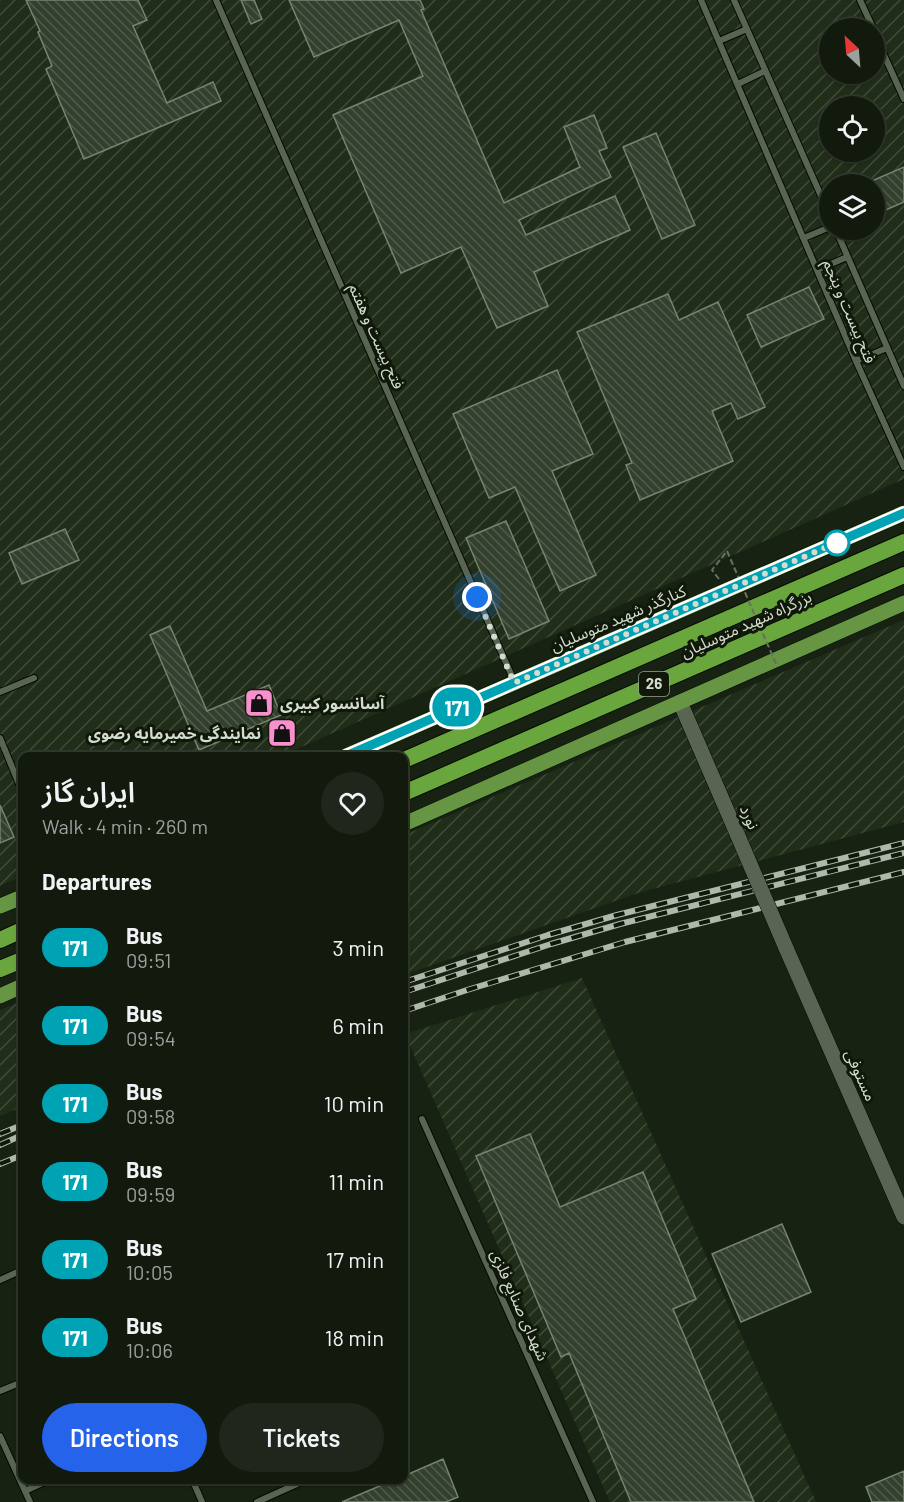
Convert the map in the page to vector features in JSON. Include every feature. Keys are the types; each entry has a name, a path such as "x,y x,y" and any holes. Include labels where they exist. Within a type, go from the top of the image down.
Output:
{"highway":[{"name":"بزرگراه شهید متوسلیان","path":"408,757 904,542"},
{"name":"بزرگراه شهید متوسلیان","path":"408,791 904,575"},
{"path":"0,940 18,932"},
{"path":"0,969 18,962"}],"main road":[{"name":"کنارگذر شهید متوسلیان","path":"355,752 904,513"},
{"path":"408,822 904,603"},
{"path":"0,906 18,899"},
{"path":"0,996 18,988"}],"street":[{"name":"نورد","path":"680,702 786,948"},
{"name":"مستوفی","path":"786,948 904,1217"}],"lane":[{"name":"فتح بیست و هفتم","path":"216,0 514,683"},
{"name":"فتح بیست و پنجم","path":"701,0 904,467"},
{"path":"734,0 819,191"},
{"path":"860,0 868,18"},
{"path":"719,40 747,28"},
{"path":"885,57 904,99"},
{"path":"738,84 765,71"},
{"path":"804,238 819,232"},
{"name":"فتح بیست و پنجم","path":"840,240 904,386"},
{"path":"817,270 847,257"},
{"path":"856,361 887,348"},
{"path":"0,692 34,678"},
{"path":"0,738 18,781"},
{"name":"شهدای صنایع فلزی","path":"422,1119 593,1502"},
{"path":"0,1280 18,1272"},
{"path":"0,1391 18,1384"},
{"path":"0,1436 18,1476"},
{"path":"22,1484 30,1502"},
{"path":"25,1491 40,1484"},
{"path":"194,1484 202,1502"},
{"path":"257,1502 297,1484"}],"path":[{"path":"712,570 727,551 777,666"}],"shaded area":[{"path":"0,0 904,0 904,479 290,752 18,752 18,878 0,886"},
{"path":"904,620 904,822 638,893 408,974 408,833"},
{"path":"582,978 816,1502 610,1502 408,1041 408,1033"},
{"path":"18,1003 18,1109 0,1116 0,1010"}],"building":[{"path":"26,0 138,0 147,20 133,26 167,103 213,82 221,101 84,159 46,69 52,66"},
{"path":"241,0 254,0 262,19 251,24"},
{"path":"289,0 420,0 424,9 421,10 504,203 580,167 564,127 594,115 607,148 599,151 611,177 519,220 526,235 615,196 630,230 534,272 548,306 497,328 461,247 401,273 333,115 423,76 399,20 314,57"},
{"path":"656,133 695,225 662,239 623,147"},
{"path":"904,167 904,202 885,210 885,175"},
{"path":"809,287 824,319 761,347 747,315"},
{"path":"668,294 679,320 718,302 765,407 738,419 731,403 712,411 733,461 640,500 626,465 632,463 577,332"},
{"path":"557,370 593,454 552,471 596,575 560,591 515,487 489,498 453,414"},
{"path":"506,521 549,621 509,639 466,538"},
{"path":"65,529 79,560 22,584 9,553"},
{"path":"170,626 207,711 269,685 281,715 199,750 150,635"},
{"path":"0,805 14,837 0,843"},
{"path":"530,1134 560,1207 643,1172 696,1299 673,1309 754,1502 631,1502 569,1353 561,1357 476,1156"},
{"path":"782,1224 811,1292 741,1322 712,1254"},
{"path":"443,1459 458,1497 446,1502 342,1502 384,1484 408,1484 408,1474"},
{"path":"904,1471 904,1502 872,1502 866,1487"}],"railway":[{"path":"408,981 617,915 904,843"},
{"path":"408,991 620,924 904,853"},
{"path":"408,1010 625,942 904,872"},
{"path":"0,1134 18,1127"},
{"path":"0,1145 18,1137"},
{"path":"0,1164 18,1157"}],"bus line":[{"name":"171","path":"355,752 904,513"}],"place":[{"name":"آسانسور کبیری","path":"259,703"},
{"name":"نمایندگی خمیرمایه رضوی","path":"282,733"}],"route":[{"path":"477,597 514,683 845,539 837,543"}]}
